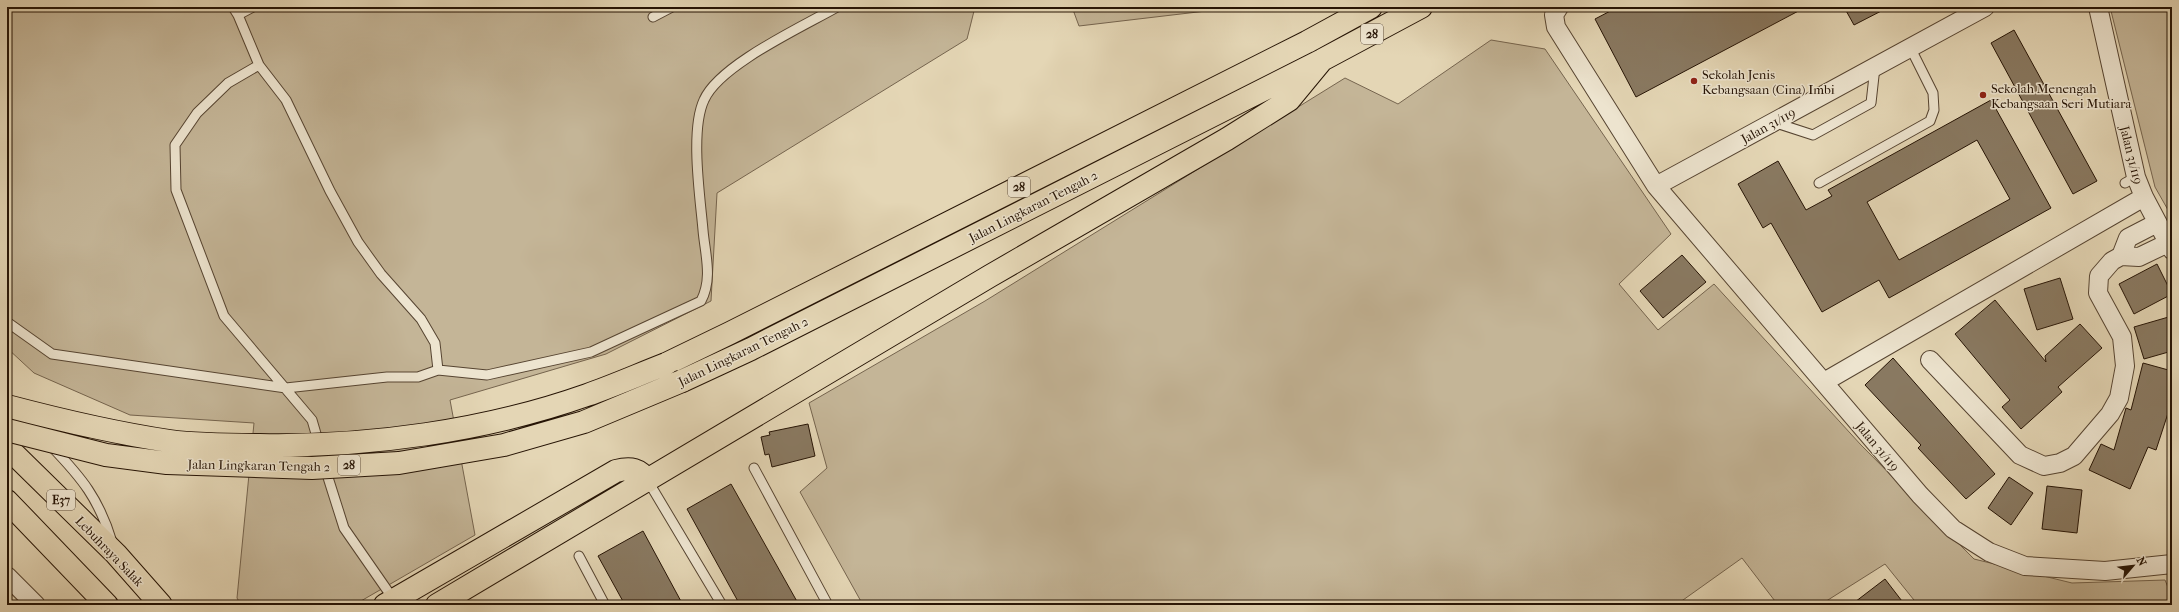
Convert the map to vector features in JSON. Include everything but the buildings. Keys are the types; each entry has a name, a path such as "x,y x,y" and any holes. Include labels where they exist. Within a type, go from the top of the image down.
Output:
{"highway":[{"name":"Jalan Lingkaran Tengah 2","path":"7,406 61,420 170,441 240,445 308,446 405,438 512,417 586,395 666,364 730,334 1286,53 1371,7"},
{"name":"Jalan Lingkaran Tengah 2","path":"7,430 106,455 167,463 312,468 398,463 504,445 584,422 682,381 758,346 1322,60 1421,7"},
{"path":"437,605 648,481 983,280 1228,139 1289,100 1322,60"},
{"name":"Lebuhraya Salak","path":"7,447 116,554 161,605"},
{"path":"390,603 616,471 629,468 640,471 648,481"},
{"path":"7,501 107,605"}],"street":[{"name":"Jalan 31/119","path":"1656,186 1985,7"},
{"name":"Jalan 31/119","path":"2098,7 2131,180 2144,196 2170,246"},
{"name":"Jalan 31/119","path":"1557,11 1556,27 1656,186 1953,530 1989,552 2025,566 2061,570 2105,571 2172,564"},
{"path":"1824,382 2144,196"},
{"path":"2121,256 2128,238 2157,223"},
{"path":"1930,360 2020,455 2044,466 2060,463 2074,456 2110,414 2119,398 2125,366 2122,337 2098,293 2099,276 2112,261 2121,256 2139,257 2170,246"},
{"path":"7,576 36,605"}],"lane":[{"path":"253,7 236,11 260,65 286,100 330,192 358,242 381,274 421,319 435,343 438,370"},
{"path":"653,17 672,7"},
{"path":"7,322 52,354 286,388 387,377 418,377 438,370 487,375 591,352 701,301 707,287 708,268 698,174 698,129 703,101 712,85 742,61 837,7"},
{"path":"1819,183 1930,121 1934,110 1933,93 1910,48"},
{"path":"260,65 228,83 197,113 176,145 176,190 224,316 312,420 334,501 344,528 390,603"},
{"path":"1773,122 1813,135 1819,132 1871,103 1875,67"},
{"path":"7,401 74,471 93,495 104,516 116,554"},
{"path":"754,468 828,605"},
{"path":"648,481 722,605"},
{"path":"579,556 605,605"}],"shaded area":[{"path":"7,7 975,7 967,39 717,193 711,301 606,354 450,400 475,535 354,605 241,605 237,598 254,423 130,415 34,373 7,348"},
{"path":"1072,7 1228,7 1223,9 1079,26"},
{"path":"2110,7 2172,7 2172,217 2155,187"},
{"path":"1491,40 1545,49 1671,234 1619,284 1658,330 1714,284 1861,445 1974,559 2072,583 2165,580 2172,597 2172,605 1918,605 1885,564 1820,605 1778,605 1742,558 1676,605 863,605 800,492 827,468 809,403 985,301 1345,78 1398,104"}],"place":[{"name":"Sekolah Jenis Kebangsaan (Cina) Imbi","path":"1694,81"},
{"name":"Sekolah Menengah Kebangsaan Seri Mutiara","path":"1983,95"}]}
